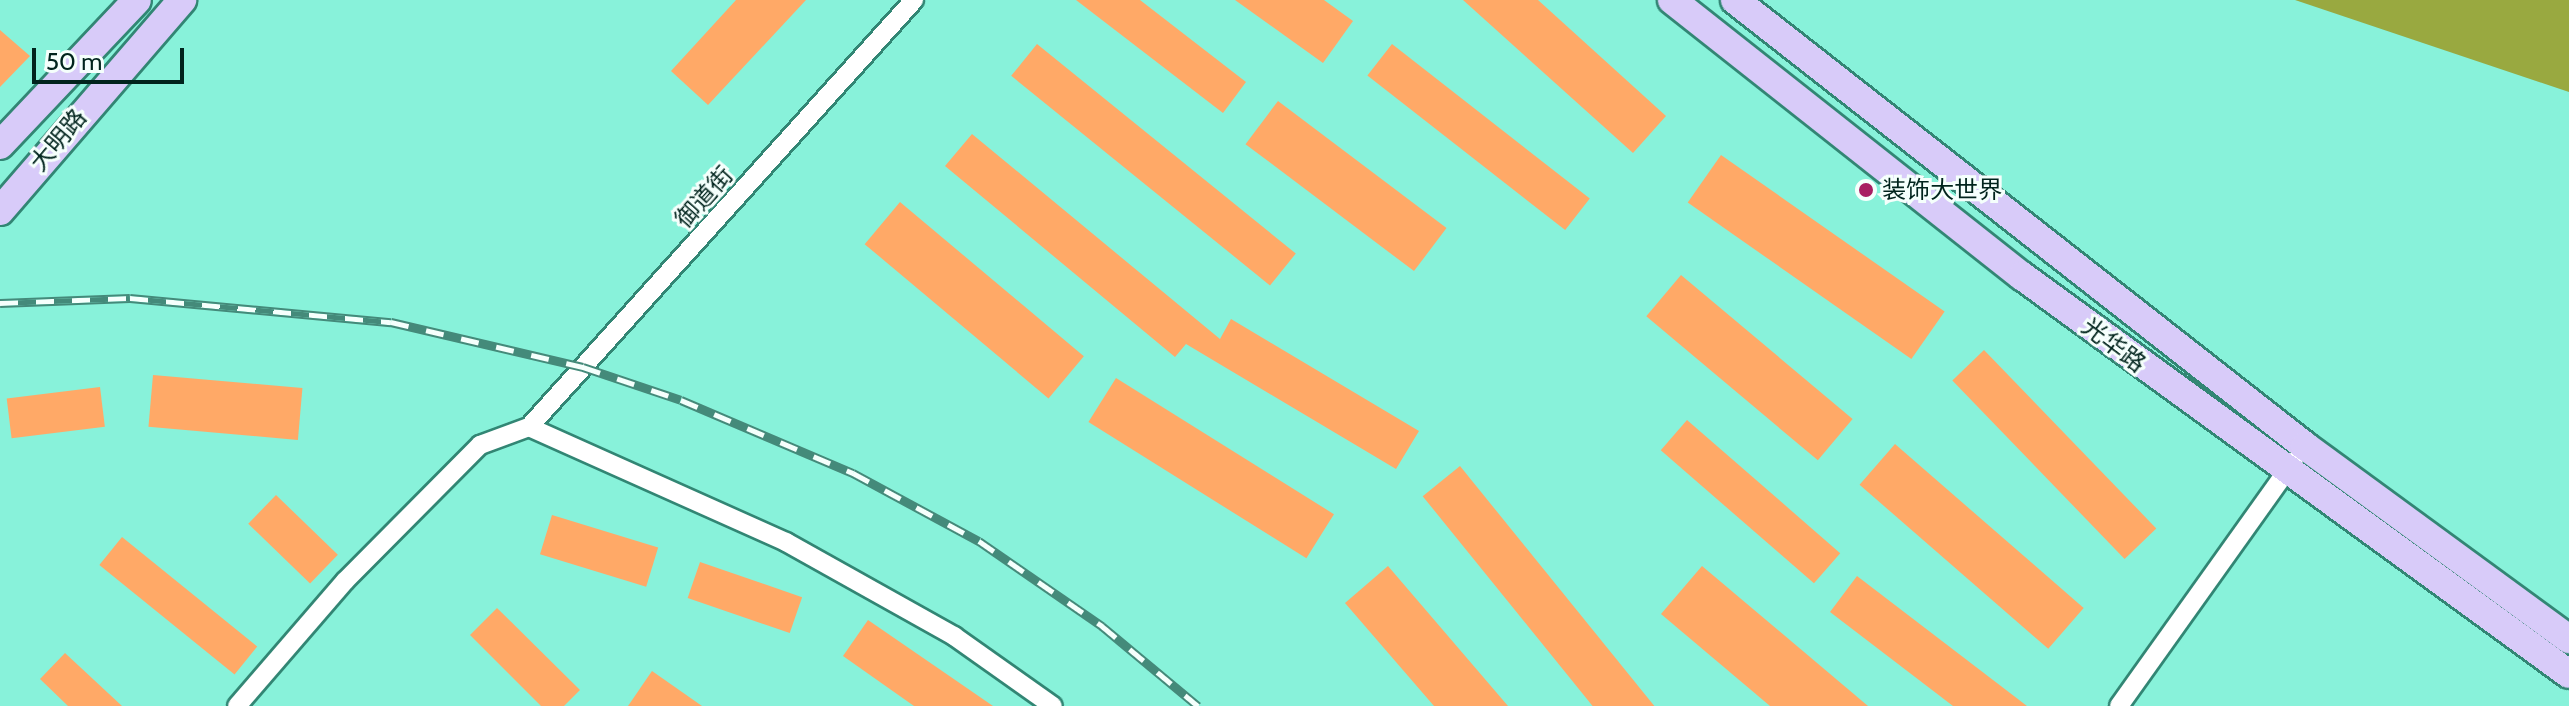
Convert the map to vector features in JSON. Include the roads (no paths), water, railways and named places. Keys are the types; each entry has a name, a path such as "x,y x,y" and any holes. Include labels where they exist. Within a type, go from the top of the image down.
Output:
{"main road":[{"name":"大明路","path":"0,145 137,0"},
{"name":"大明路","path":"0,211 182,0"},
{"name":"光华路","path":"1672,0 2286,474 2569,674"},
{"name":"光华路","path":"1735,0 2305,446 2569,639"}],"street":[{"name":"御道街","path":"529,427 914,0"},
{"path":"237,706 345,581 480,445 529,427 786,542 954,636 1053,706"},
{"path":"2119,706 2305,446"}],"railway":[{"path":"0,303 130,298 391,322 583,367 681,400 853,473 979,541 1102,626 1198,706"}],"place":[{"name":"装饰大世界","path":"1866,190"}]}
